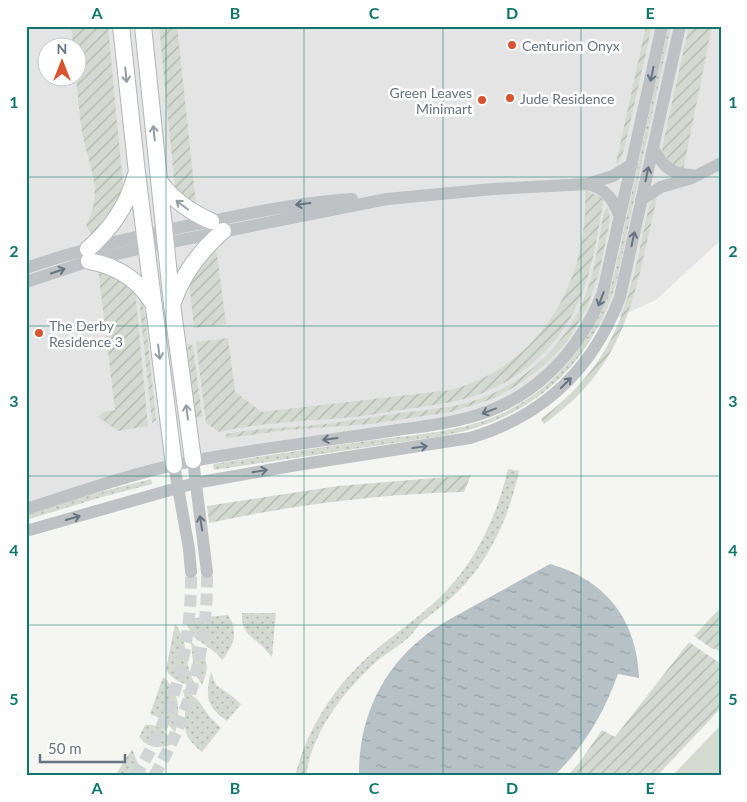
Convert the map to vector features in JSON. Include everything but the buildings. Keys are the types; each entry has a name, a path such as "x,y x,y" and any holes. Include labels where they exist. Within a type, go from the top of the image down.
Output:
{"main road":[{"path":"121,26 136,172 174,465"},
{"path":"143,26 172,304 193,460"},
{"path":"136,172 129,196 117,218 89,255 126,274 141,287 153,304"},
{"path":"159,181 170,195 184,206 217,226 181,282 172,304"}],"street":[{"path":"26,509 193,460 451,422 485,413 517,398 532,388 558,366 575,346 589,324 604,292 662,26"},
{"path":"26,531 195,483 297,465 452,442 487,433 535,409 576,374 597,345 614,313 625,279 680,26"},
{"path":"653,148 660,161 674,172 685,175 699,175"},
{"path":"641,200 661,186 689,180 721,163"},
{"path":"26,268 89,255 145,240 217,226 299,204 587,184 613,176 632,164"},
{"path":"587,184 599,188 610,196 617,207 620,218"},
{"path":"26,282 89,255"},
{"path":"193,460 207,572"},
{"path":"174,465 189,549 191,572"}],"shaded area":[{"path":"26,26 721,26 721,240 656,300 573,337 556,361 529,386 494,408 454,420 241,449 26,504"},
{"path":"71,26 108,26 123,184 120,202 93,237 86,225 92,212 95,189 81,125 77,88 88,88 88,38 72,38"},
{"path":"159,26 177,26 196,203 190,206 175,189"},
{"path":"646,26 652,26 624,150 618,164 616,163"},
{"path":"668,26 671,26 617,280 606,311 591,339 574,363 553,385 530,403 503,417 474,428 442,436 214,470 213,464 432,433 481,422 517,405 536,393 554,378 583,343 605,302 613,280"},
{"path":"689,26 712,26 683,171 674,168 663,153 662,148"},
{"path":"585,190 604,199 587,279 577,305 557,338 531,365 516,376 482,393 443,404 355,417 270,424 219,432 206,423 196,342 228,338 235,392 262,412 451,390 483,378 511,361 534,339 554,314 568,286 579,256 584,223"},
{"path":"655,196 657,198 634,295 624,324 611,351 595,376 573,401 544,424 541,419 568,396 589,373 605,349 618,324 635,270 649,206"},
{"path":"608,207 610,220 600,269 587,308 566,343 546,364 521,383 495,398 451,412 370,424 287,430 227,438 226,434 237,432 326,424 454,406 498,391 515,381 545,357 569,327 579,310 592,274 604,211"},
{"path":"216,247 226,324 194,328 189,280"},
{"path":"98,269 106,271 135,288 148,426 118,431 98,417 104,412 115,410"},
{"path":"139,298 141,298 145,314 156,420 152,423"},
{"path":"187,343 193,346 202,417 196,418"},
{"path":"508,469 519,471 511,501 493,544 476,571 456,594 423,621 410,636 377,661 353,685 323,727 309,759 306,776 295,776 301,756 318,719 340,686 368,657 438,599 467,565 477,550 492,519"},
{"path":"471,475 464,492 368,498 272,511 209,523 207,506 338,486"},
{"path":"151,479 152,484 26,520 26,514"},
{"path":"721,607 721,651 711,648 694,636"},
{"path":"242,613 276,613 272,657 245,630"},
{"path":"228,615 233,627 234,638 230,649 222,660 216,653 194,637 184,620"},
{"path":"175,624 183,638 189,670 196,685 195,687 178,681 166,670"},
{"path":"191,642 201,652 206,661 205,678 202,685 194,672"},
{"path":"689,642 721,664 721,708 657,776 567,776 579,763 602,730 615,737"},
{"path":"211,672 216,685 241,704 227,721 215,711 209,700 208,687"},
{"path":"163,677 173,689 178,703 175,733 165,720 150,714"},
{"path":"185,689 198,700 209,716 221,728 202,752 193,744 185,730 183,690"},
{"path":"145,725 159,727 174,744 155,747 147,744 139,737"},
{"path":"721,725 721,776 672,776"},
{"path":"132,749 138,764 150,776 115,776"}],"water":[{"path":"550,564 570,571 587,580 615,605 625,621 632,638 637,657 639,678 618,674 600,716 584,741 565,765 554,776 372,776 359,773 363,735 368,716 383,682 407,652 442,624"}],"tunnel":[{"path":"135,776 149,753 171,704 184,652 188,626 191,572"},
{"path":"154,776 178,728 195,678 204,626 207,572"}],"place":[{"name":"Centurion Onyx","path":"512,45"},
{"name":"Jude Residence","path":"510,98"},
{"name":"Green Leaves Minimart","path":"482,100"},
{"name":"The Derby Residence 3","path":"39,333"}]}
